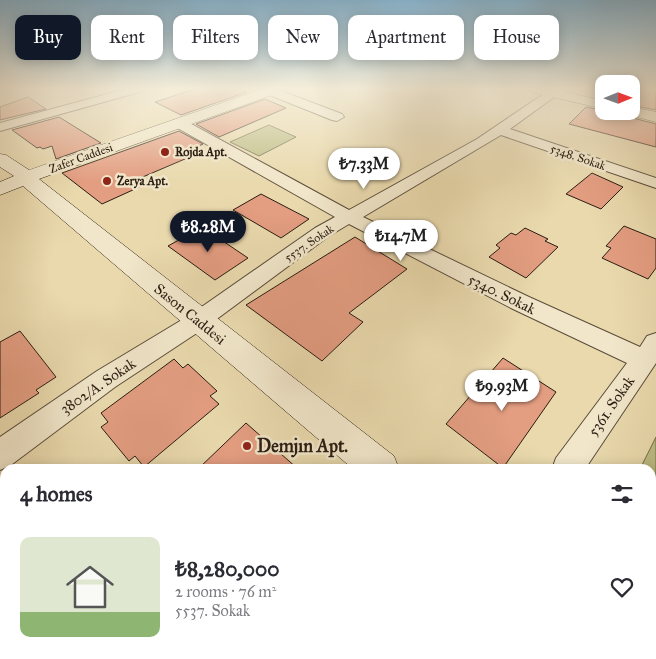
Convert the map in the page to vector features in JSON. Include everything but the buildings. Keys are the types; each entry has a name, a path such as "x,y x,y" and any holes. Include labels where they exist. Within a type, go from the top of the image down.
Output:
{"main road":[{"path":"11,172 174,120"},
{"name":"Zafer Caddesi","path":"0,189 11,172 188,120"},
{"name":"Sason Caddesi","path":"11,172 375,464"}],"street":[{"path":"0,128 29,120"},
{"name":"5537. Sokak","path":"198,321 322,232 482,142 514,120"},
{"name":"5340. Sokak","path":"179,123 349,217 521,303 650,351"},
{"name":"5348. Sokak","path":"500,130 656,183"},
{"name":"3802/A. Sokak","path":"0,455 106,379 198,321"},
{"name":"5361. Sokak","path":"571,464 650,351"}],"green space":[{"path":"269,125 296,137 259,156 230,142"},
{"path":"656,437 656,464 642,464"}],"place":[{"name":"Rojda Apt.","path":"165,152"},
{"name":"Zerya Apt.","path":"107,181"},
{"name":"Demjın Apt.","path":"247,446"}]}
